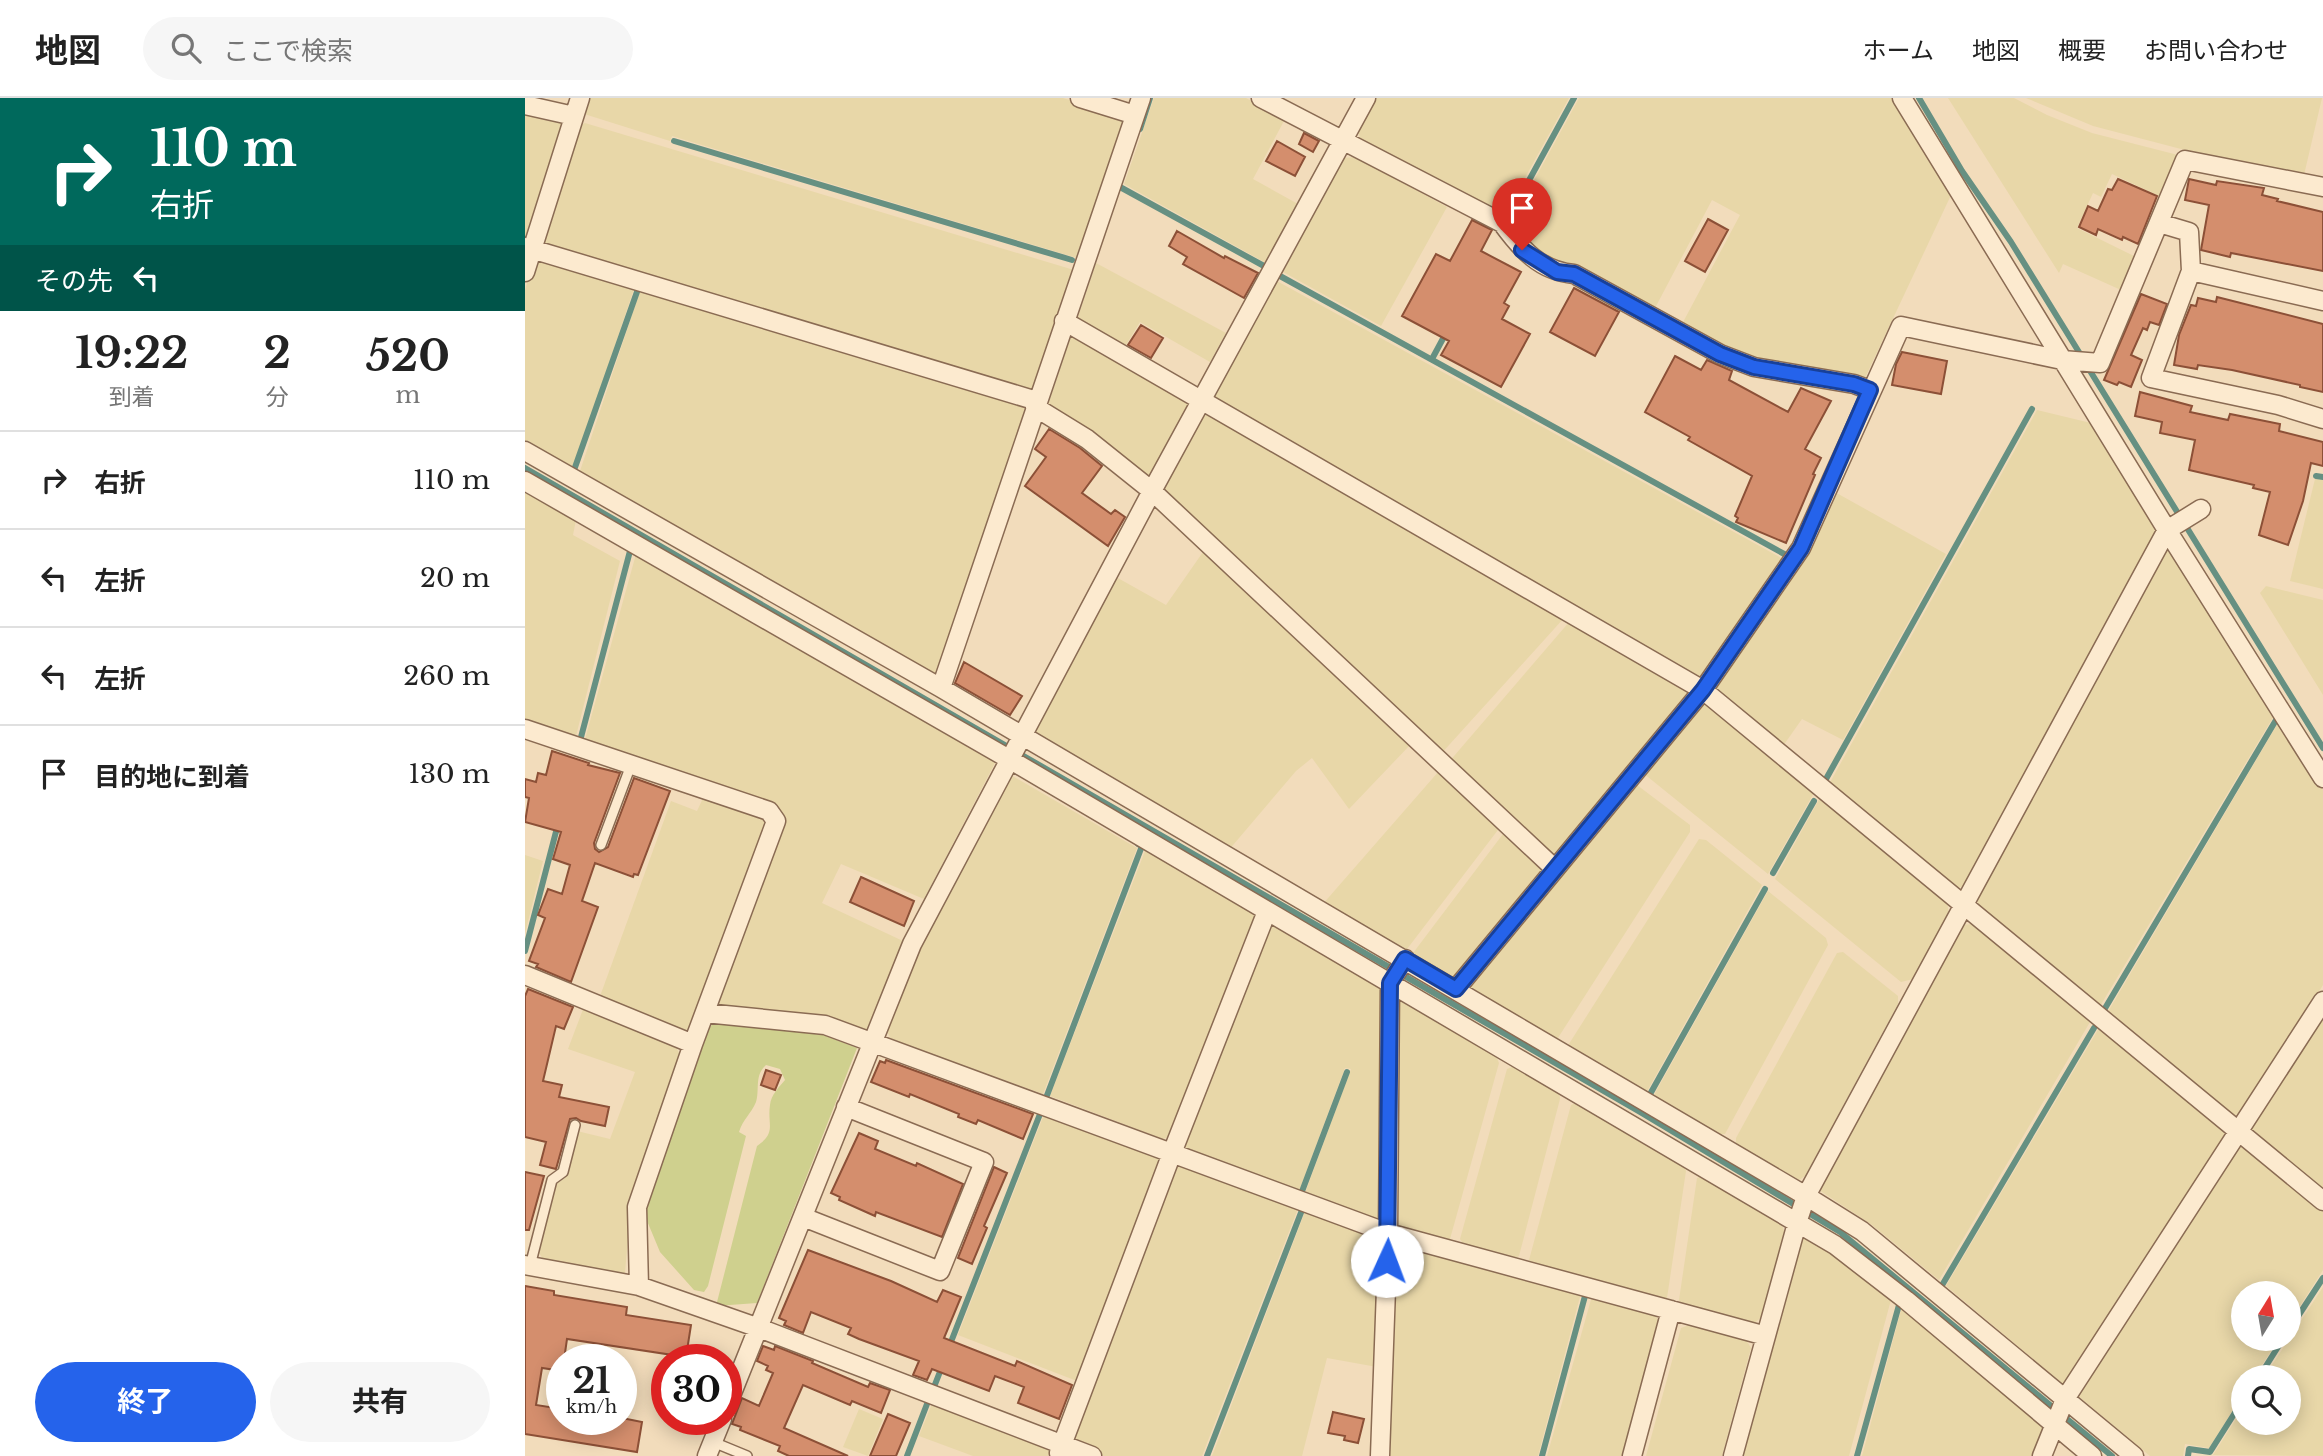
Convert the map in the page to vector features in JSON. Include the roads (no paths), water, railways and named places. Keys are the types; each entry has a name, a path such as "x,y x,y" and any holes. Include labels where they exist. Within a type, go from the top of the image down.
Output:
{"street":[{"path":"525,272 529,248 580,98"},
{"path":"941,688 1138,107 1080,98"},
{"path":"1261,98 1502,223 1522,250 1557,272 1574,274 1720,354 1754,367 1854,384 1870,390"},
{"path":"742,1369 912,944 1152,491 1366,98"},
{"path":"1902,98 2323,778"},
{"path":"525,105 574,116"},
{"path":"1456,989 1703,690 1801,548 1901,326 2066,360 2100,363 2185,160 2323,187"},
{"path":"2159,223 2189,232 2191,271 2151,378 2278,405 2323,419"},
{"path":"529,248 1036,404 1087,439 1152,491 1555,869"},
{"path":"2191,271 2323,300"},
{"path":"1064,321 1703,690 2323,1202"},
{"path":"525,451 941,688 1015,747 1267,911 1398,971 1456,989 1802,1210 1835,1245 1906,1300 2060,1413 2134,1456"},
{"path":"525,481 1015,747 1802,1210 1862,1231 2060,1413 2092,1456"},
{"path":"1733,1456 1802,1210 1964,905 2170,528 2198,511"},
{"path":"525,729 769,811 776,821 693,1044 637,1207 639,1286"},
{"path":"1060,1450 1171,1153 1267,911"},
{"path":"1380,1456 1398,971"},
{"path":"525,975 693,1044"},
{"path":"2042,1456 2060,1413 2237,1131 2323,1000"},
{"path":"705,1013 825,1025 1388,1233 1766,1336"},
{"path":"803,1217 940,1271 984,1162 846,1107"},
{"path":"528,1265 639,1286 759,1328 1060,1450 1091,1456"},
{"path":"1632,1456 1671,1310"}],"lane":[{"path":"601,845 631,765"},
{"path":"528,1265 552,1180 563,1171 575,1125"},
{"path":"710,1449 747,1456"}],"waterway":[{"path":"1140,129 1150,98"},
{"path":"1509,217 1574,98"},
{"path":"1919,98 1962,171 2011,242 2082,357"},
{"path":"674,141 1072,260"},
{"path":"1120,187 1264,266"},
{"path":"1280,276 1786,555"},
{"path":"573,473 638,289"},
{"path":"1432,359 1446,333"},
{"path":"2087,366 2323,748"},
{"path":"1826,779 2032,409"},
{"path":"525,468 1640,1112 1840,1232 2112,1456"},
{"path":"2316,476 2323,477"},
{"path":"580,741 630,551"},
{"path":"2104,1010 2276,720"},
{"path":"1773,873 1814,801"},
{"path":"525,951 558,824"},
{"path":"1046,1098 1142,846 1138,844"},
{"path":"1654,1099 1649,1096 1765,889"},
{"path":"1941,1287 2094,1028"},
{"path":"1304,1196 1301,1194 1347,1072"},
{"path":"949,1347 1040,1114"},
{"path":"1207,1456 1302,1210"},
{"path":"2301,1312 2323,1278"},
{"path":"1542,1456 1585,1296"},
{"path":"1857,1456 1899,1305"},
{"path":"2267,1365 2275,1351"},
{"path":"934,1387 943,1364"},
{"path":"907,1456 927,1404"},
{"path":"2188,1456 2189,1449 2210,1452 2231,1419"}]}
